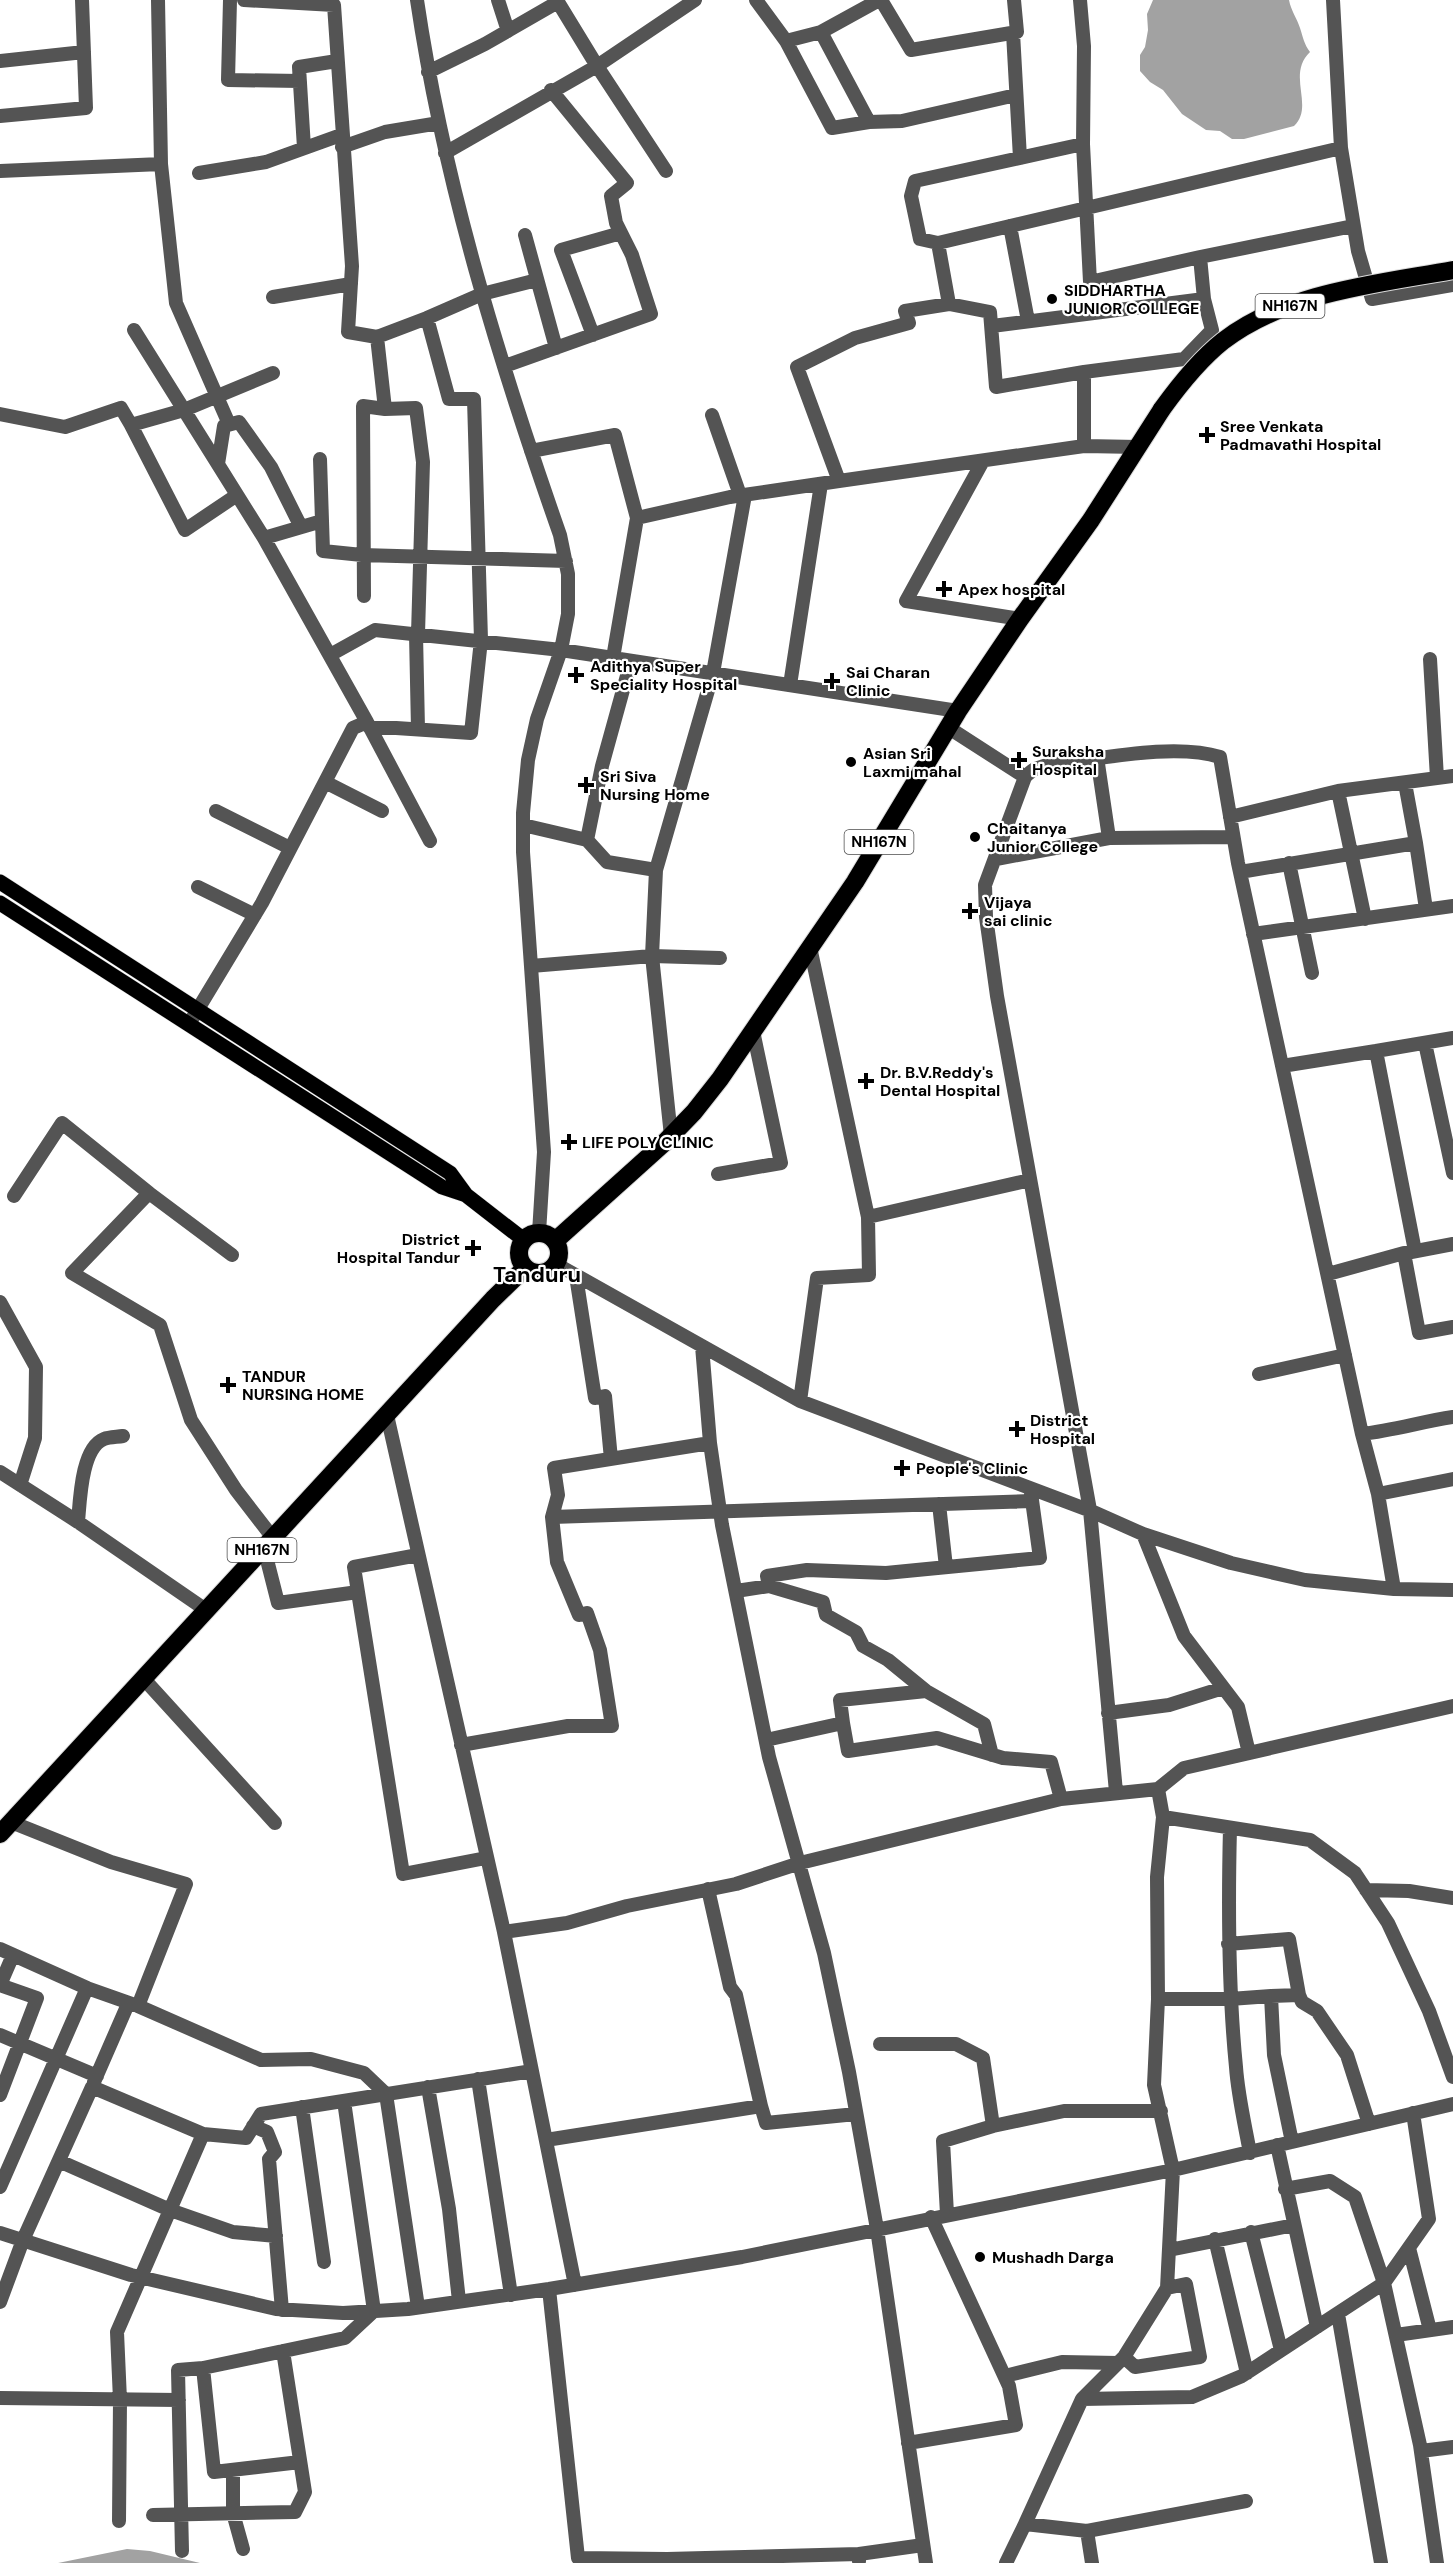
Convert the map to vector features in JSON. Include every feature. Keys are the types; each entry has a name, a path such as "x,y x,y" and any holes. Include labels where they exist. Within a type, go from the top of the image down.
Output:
{"highway":[{"name":"NH167N","path":"539,1238 671,1136 720,1079 855,882 958,711 1091,520 1162,409 1204,358 1224,340 1271,313 1322,296 1453,270"},
{"path":"539,1238 559,1249 556,1264 544,1273 530,1272 519,1260 519,1252 539,1238"},
{"name":"NH167N","path":"6,1828 525,1268"}],"main road":[{"path":"0,882 193,1018 442,1187 466,1195 539,1238"},
{"path":"0,903 193,1018"}],"street":[{"path":"0,116 86,108 82,0"},
{"path":"158,0 161,164 176,303 229,424"},
{"path":"230,0 228,80 300,81"},
{"path":"244,0 334,2 352,266 348,332 377,337 482,294 537,280"},
{"path":"417,0 428,72 445,153 482,294 560,536 568,574 568,614 561,650 537,719 528,760 523,825 544,1152 539,1238"},
{"path":"498,0 508,31"},
{"path":"428,72 559,3 574,0"},
{"path":"445,153 551,90 597,66 695,0"},
{"path":"756,0 786,41 832,128 869,122 902,122 1016,95"},
{"path":"786,41 821,32 880,0 911,50 1013,33 1017,32 1014,0"},
{"path":"1080,0 1084,46 1083,144 1090,282 1353,226"},
{"path":"1333,0 1341,148 1353,226 1372,299 1453,285"},
{"path":"559,3 666,171"},
{"path":"821,32 869,122"},
{"path":"1013,33 1020,158"},
{"path":"0,61 84,52"},
{"path":"304,148 298,67 337,61"},
{"path":"505,366 651,314 632,255 616,223 611,196 627,183 551,90"},
{"path":"199,173 266,162 304,148 439,123"},
{"path":"1083,144 915,180 911,196 920,239 938,243 1341,148"},
{"path":"0,171 161,164"},
{"path":"1010,226 1028,321"},
{"path":"593,334 561,250 621,233"},
{"path":"525,235 556,348"},
{"path":"938,243 949,304"},
{"path":"839,481 797,367 855,338 909,323 905,311 949,304 990,312 996,387 1084,372 1184,359 1212,330 1204,299 1200,257"},
{"path":"273,297 351,284"},
{"path":"992,326 1204,299"},
{"path":"193,1018 255,915 353,728 369,725 471,733 480,641 474,399 449,399 427,318"},
{"path":"134,330 264,538 369,725 430,841"},
{"path":"377,337 385,409"},
{"path":"1084,372 1084,446"},
{"path":"131,426 184,410 273,373"},
{"path":"364,596 363,406 385,409 416,408 423,462 417,634 418,729"},
{"path":"0,414 65,427 121,408 185,530 237,495"},
{"path":"671,1136 652,956 656,870 712,673 742,495 712,415"},
{"path":"218,464 224,426 239,422 271,467 301,527"},
{"path":"531,451 615,435 637,518 613,658"},
{"path":"637,518 742,495 1084,446 1138,447"},
{"path":"320,459 323,551 362,555 566,561"},
{"path":"982,461 906,601 1020,619"},
{"path":"790,685 821,484"},
{"path":"264,538 322,521"},
{"path":"330,655 375,630 561,650 958,711"},
{"path":"1430,659 1437,778"},
{"path":"587,840 602,766 631,661"},
{"path":"949,728 1025,777"},
{"path":"1116,1792 1090,1510 997,996 986,917 986,885 1025,777 1033,770 1052,764 1097,757 1184,752 1206,753 1220,757 1240,872 1362,1434 1378,1494 1394,1589"},
{"path":"1097,757 1109,838"},
{"path":"1230,818 1338,791 1453,776"},
{"path":"325,782 382,811"},
{"path":"1405,783 1426,909"},
{"path":"1338,791 1365,920"},
{"path":"216,811 290,848"},
{"path":"523,825 587,840 607,862 656,870"},
{"path":"996,859 1109,838 1233,837"},
{"path":"1240,872 1416,843"},
{"path":"1289,863 1312,973"},
{"path":"198,887 255,915"},
{"path":"1253,934 1453,906"},
{"path":"800,1401 817,1278 869,1275 868,1217 810,947"},
{"path":"531,966 652,956 720,958"},
{"path":"718,1174 781,1163 753,1031"},
{"path":"1282,1066 1453,1038"},
{"path":"1425,1043 1453,1173"},
{"path":"1376,1051 1410,1252 1419,1333 1453,1327"},
{"path":"14,1196 62,1123 148,1193 232,1255"},
{"path":"868,1217 1030,1180"},
{"path":"148,1193 72,1273 159,1325 191,1420 268,1543 278,1603 358,1592"},
{"path":"1328,1274 1410,1252 1453,1244"},
{"path":"556,1264 800,1401 1031,1495 1090,1510 1143,1534 1231,1563 1305,1580 1394,1589 1453,1590"},
{"path":"576,1276 595,1398 605,1396 611,1459"},
{"path":"0,1302 36,1367 34,1438 20,1485"},
{"path":"702,1346 710,1443 720,1512 766,1740 824,1953 856,2114 877,2229 926,2563"},
{"path":"1259,1374 1345,1355"},
{"path":"387,1415 504,1932 575,2285"},
{"path":"1362,1434 1405,1428 1415,1423 1453,1417"},
{"path":"78,1522 80,1488 90,1452 103,1439 123,1436"},
{"path":"461,1744 568,1726 612,1726 600,1650 587,1613 579,1615 557,1562 552,1517 558,1495 554,1468 710,1443"},
{"path":"0,1472 78,1522 206,1610"},
{"path":"1378,1494 1453,1479"},
{"path":"552,1517 939,1504 1031,1495"},
{"path":"769,1586 767,1576 807,1570 886,1573 1040,1558 1031,1495"},
{"path":"939,1504 946,1567"},
{"path":"1143,1534 1184,1636 1238,1707 1249,1753"},
{"path":"418,1555 354,1567 403,1874 486,1858"},
{"path":"736,1591 769,1586 823,1602 826,1615 856,1632 863,1646 888,1660 926,1691 984,1724 992,1755"},
{"path":"143,1678 275,1823"},
{"path":"1108,1713 1169,1705 1223,1688"},
{"path":"926,1691 840,1700 848,1751 937,1738 1003,1758 1051,1762 1061,1799"},
{"path":"504,1932 567,1923 627,1906 736,1884 800,1863 1061,1799 1158,1789 1184,1768 1453,1706"},
{"path":"766,1740 843,1723"},
{"path":"1006,2563 1083,2399 1121,2360 1167,2288 1173,2170 1154,2085 1158,1999 1157,1877 1163,1817 1158,1789"},
{"path":"1163,1817 1310,1840 1355,1873 1388,1923 1402,1952 1429,2011 1453,2078"},
{"path":"0,2302 22,2240 95,2081 133,2005 186,1884 6,1828"},
{"path":"1230,1828 1228,1944 1230,2000 1236,2070 1250,2153"},
{"path":"708,1890 730,1987 736,1995 766,2123 856,2114"},
{"path":"1366,1890 1409,1891 1453,1898"},
{"path":"1228,1944 1289,1939 1302,2002 1317,2011 1335,2041 1347,2055 1369,2124"},
{"path":"0,2095 37,1998 0,1985 6,1952 261,2060 312,2059 364,2073 386,2094 418,2307"},
{"path":"0,2187 87,1988"},
{"path":"1158,1999 1230,2000 1299,1995"},
{"path":"1271,1996 1274,2055 1292,2142"},
{"path":"0,2035 56,2058 95,2081 203,2134 246,2138 261,2114 532,2071"},
{"path":"880,2044 956,2044 982,2058 993,2126"},
{"path":"478,2079 511,2295"},
{"path":"428,2087 449,2209 459,2301"},
{"path":"344,2101 374,2311"},
{"path":"0,2233 141,2277 282,2310 343,2313 374,2311 511,2295 742,2257 931,2217 1173,2170 1453,2104"},
{"path":"546,2140 761,2106"},
{"path":"302,2108 324,2262"},
{"path":"947,2214 943,2141 993,2126 1064,2111 1161,2111"},
{"path":"1083,2399 1192,2397 1247,2373 1384,2283 1429,2219 1413,2113"},
{"path":"253,2126 267,2132 275,2152 269,2159 282,2310"},
{"path":"119,2521 120,2400 117,2332 203,2134"},
{"path":"1277,2145 1317,2328"},
{"path":"59,2161 170,2210 233,2232 276,2236"},
{"path":"1285,2189 1330,2181 1355,2197 1384,2283 1396,2335 1421,2451 1437,2563"},
{"path":"908,2443 1016,2426 1005,2376 931,2217"},
{"path":"1169,2250 1293,2224"},
{"path":"1251,2232 1281,2350"},
{"path":"1215,2239 1247,2373"},
{"path":"1409,2248 1430,2330"},
{"path":"1005,2376 1062,2362 1121,2360 1135,2367 1200,2357 1186,2284 1167,2288"},
{"path":"549,2289 578,2560 859,2559 923,2545"},
{"path":"182,2551 178,2370 203,2368 345,2338 374,2311"},
{"path":"1338,2314 1381,2563"},
{"path":"1396,2335 1453,2327"},
{"path":"153,2515 295,2512 305,2492 283,2351"},
{"path":"203,2368 214,2472 300,2462"},
{"path":"0,2398 179,2400"},
{"path":"1421,2451 1453,2447"},
{"path":"233,2470 233,2513 243,2549"},
{"path":"1025,2524 1087,2531 1246,2501"},
{"path":"1087,2531 1092,2563"}],"shaded area":[{"path":"1153,0 1289,0 1310,52 1300,70 1302,109 1300,118 1294,126 1244,139 1232,139 1220,131 1206,130 1182,114 1163,90 1150,82 1140,71 1140,55 1145,47 1148,30 1147,14"},
{"path":"127,2549 150,2551 200,2563 58,2563"}],"place":[{"name":"SIDDHARTHA JUNIOR COLLEGE","path":"1052,299"},
{"name":"Sree Venkata Padmavathi Hospital","path":"1207,435"},
{"name":"Apex hospital","path":"944,589"},
{"name":"Adithya Super Speciality Hospital","path":"576,675"},
{"name":"Sai Charan Clinic","path":"832,681"},
{"name":"Suraksha Hospital","path":"1019,760"},
{"name":"Asian Sri Laxmi mahal","path":"851,762"},
{"name":"Sri Siva Nursing Home","path":"586,785"},
{"name":"Chaitanya Junior College","path":"975,837"},
{"name":"Vijaya sai clinic","path":"970,911"},
{"name":"Dr. B.V.Reddy's Dental Hospital","path":"866,1081"},
{"name":"LIFE POLY CLINIC","path":"569,1142"},
{"name":"District Hospital Tandur","path":"473,1248"},
{"name":"TANDUR NURSING HOME","path":"228,1385"},
{"name":"District Hospital","path":"1017,1429"},
{"name":"People's Clinic","path":"902,1468"},
{"name":"Mushadh Darga","path":"980,2257"}],"district":[{"name":"Tanduru","path":"537,1274"}]}
